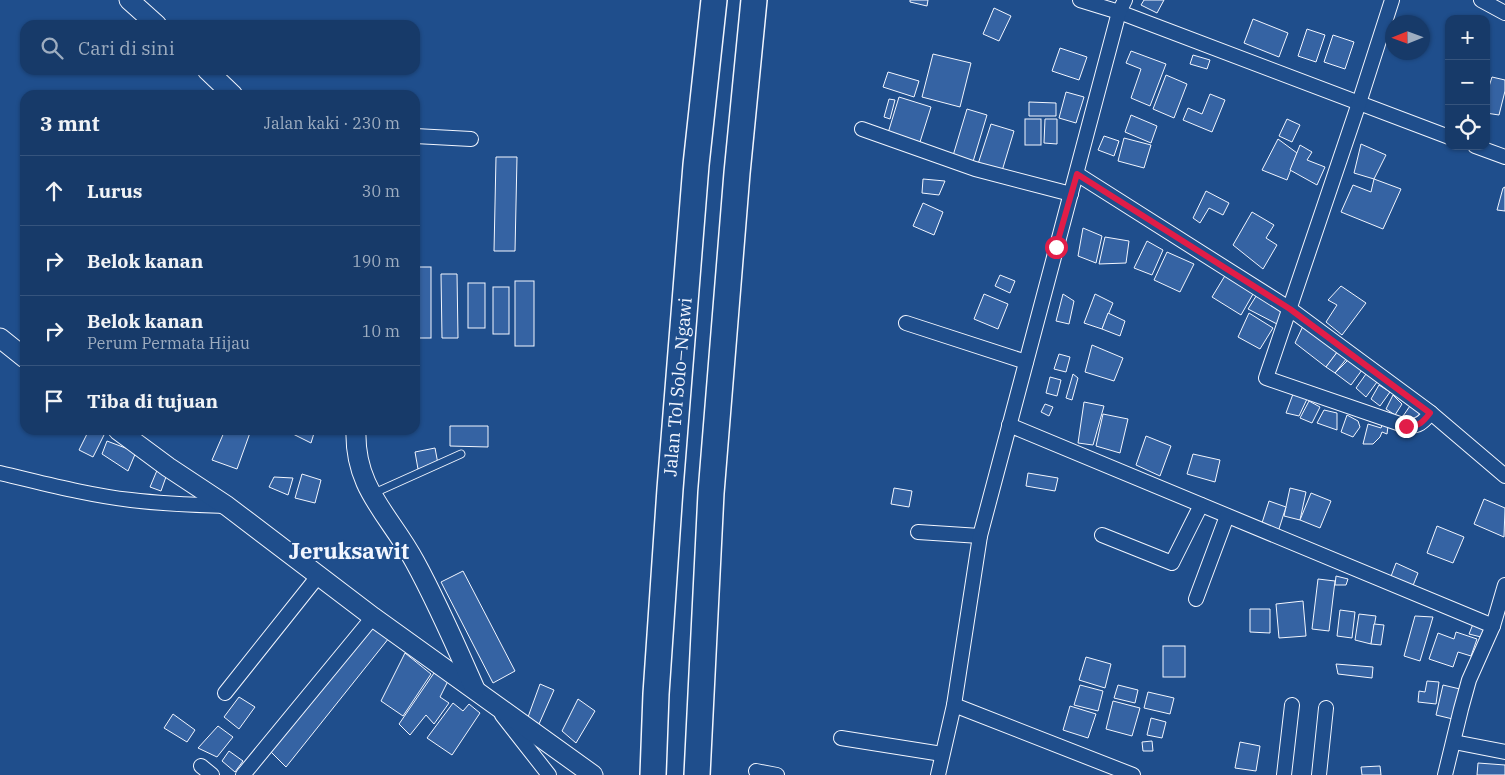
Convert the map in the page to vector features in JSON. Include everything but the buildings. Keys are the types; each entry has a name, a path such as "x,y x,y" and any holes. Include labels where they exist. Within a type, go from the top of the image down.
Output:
{"highway":[{"name":"Jalan Tol Solo–Ngawi","path":"653,775 656,694 671,470 696,165 714,0"},
{"path":"696,775 712,493 737,174 754,0"}],"main road":[{"path":"129,0 151,20"},
{"path":"212,75 228,90"},
{"path":"0,338 20,354"},
{"path":"125,435 168,467 227,506 374,617 593,775"},
{"path":"356,435 357,454 362,475 380,508 412,555 439,606 476,691"}],"street":[{"path":"1080,0 1122,6 1359,103 1445,135"},
{"path":"1392,0 1266,378 1406,426 1418,426 1430,413"},
{"path":"1481,0 1505,13"},
{"path":"938,775 954,705 980,536 1122,6"},
{"path":"862,129 975,169 1071,194"},
{"path":"420,136 471,139"},
{"path":"1486,150 1505,157"},
{"path":"1077,174 1290,309 1430,413 1505,476"},
{"path":"906,323 1026,362"},
{"path":"1009,425 1493,626"},
{"path":"0,473 97,495 131,500 227,506"},
{"path":"1102,536 1172,563 1202,505"},
{"path":"1196,599 1227,516"},
{"path":"918,532 980,536"},
{"path":"225,693 319,575"},
{"path":"1446,775 1469,680 1493,626 1505,585"},
{"path":"243,775 374,617"},
{"path":"954,705 1133,775"},
{"path":"1284,775 1292,705"},
{"path":"496,706 549,775"},
{"path":"1319,775 1326,708"},
{"path":"841,738 942,754"},
{"path":"1454,742 1505,752"},
{"path":"201,766 212,775"},
{"path":"756,771 777,775"}],"lane":[{"path":"372,494 461,454"}],"district":[{"name":"Jeruksawit","path":"349,551"}],"route":[{"path":"1056,247 1077,174 1290,309 1430,413 1418,426 1406,426"}]}
